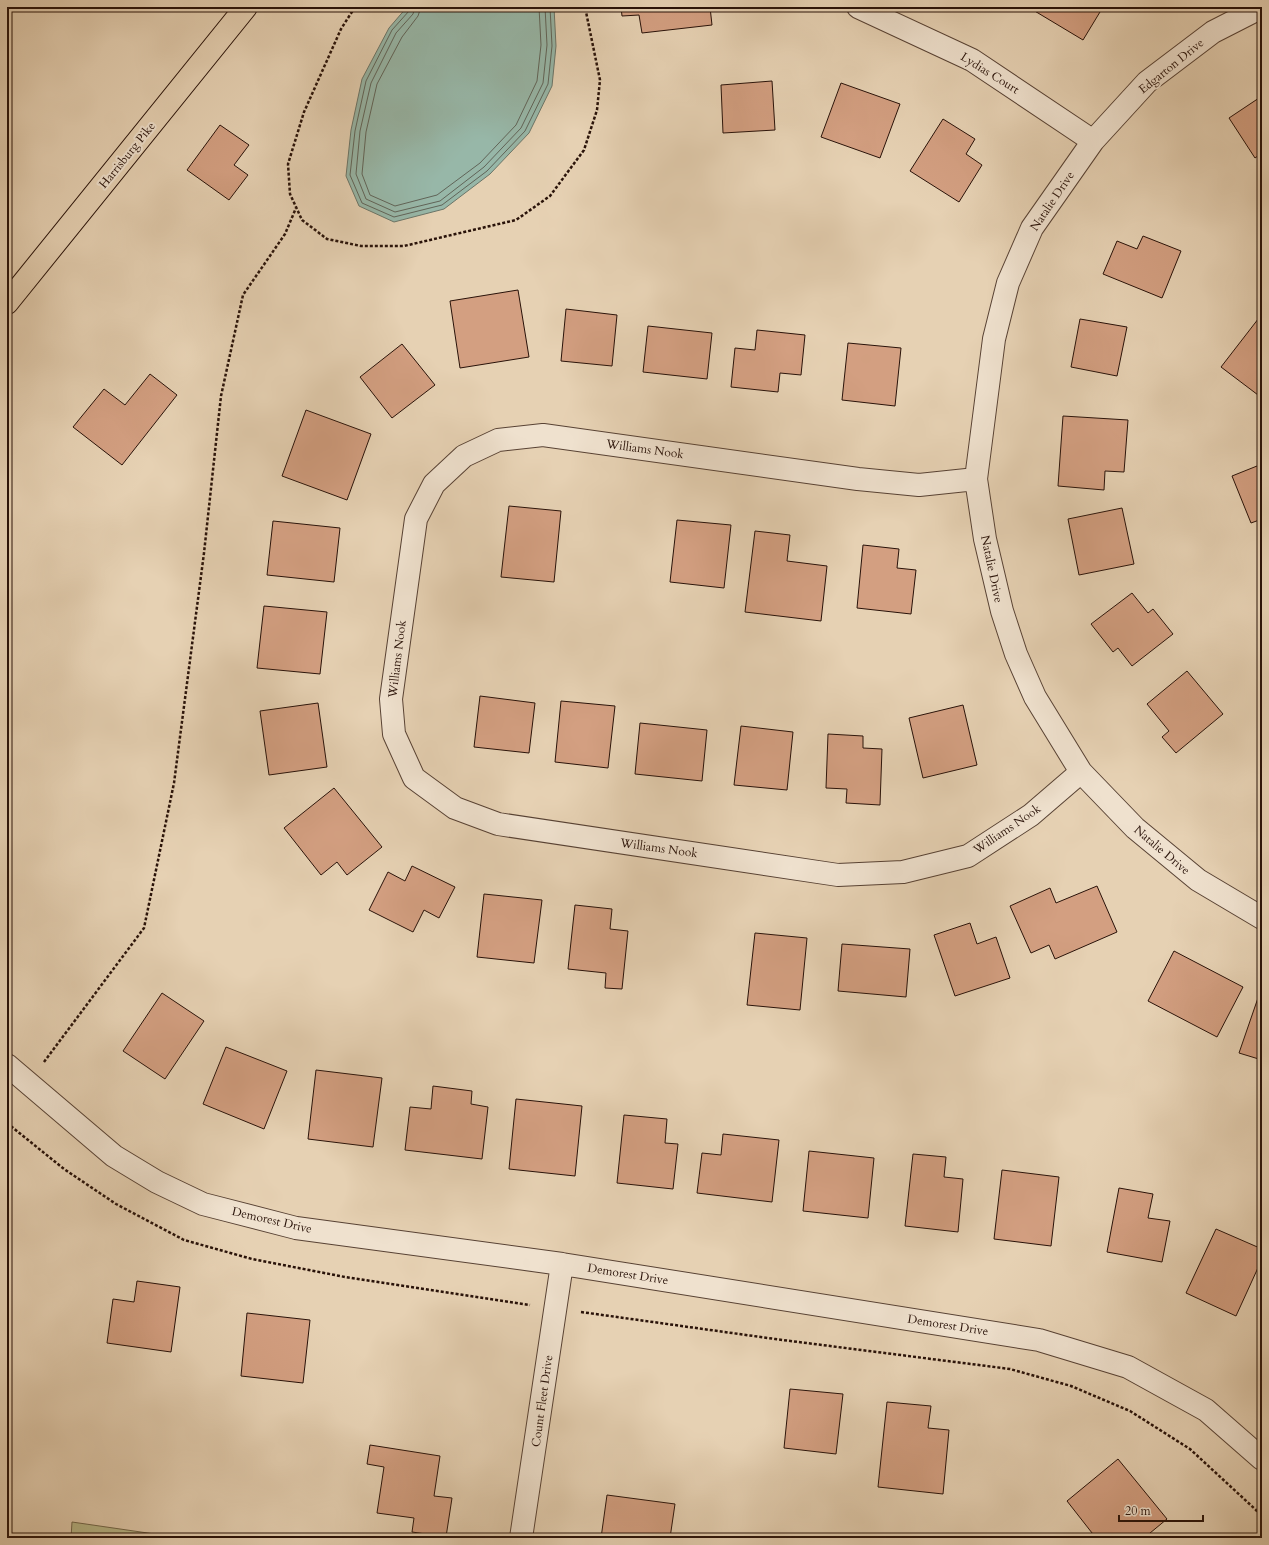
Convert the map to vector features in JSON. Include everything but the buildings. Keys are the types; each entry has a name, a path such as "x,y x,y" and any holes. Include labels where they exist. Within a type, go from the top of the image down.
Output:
{"main road":[{"name":"Harrisburg Pike","path":"7,302 246,7"}],"street":[{"name":"Lydias Court","path":"858,7 972,60 1093,141"},
{"name":"Edgarton Drive","path":"1093,141 1147,82 1213,32 1262,8"},
{"name":"Natalie Drive","path":"1093,141 1032,228 1008,283 994,339 976,478 985,538 1000,604 1016,654 1035,697 1081,772 1135,828 1198,880 1262,918"},
{"name":"Williams Nook","path":"976,478 919,485 858,479 543,435 498,440 464,456 434,484 416,519 391,699 394,734 414,778 455,808 498,824 838,875 903,872 968,856 1031,815 1081,772"},
{"name":"Demorest Drive","path":"7,1065 114,1156 157,1182 203,1204 296,1228 562,1264 1039,1340 1128,1367 1206,1410 1262,1459"},
{"name":"Count Fleet Drive","path":"522,1538 562,1264"}],"path":[{"path":"355,7 341,29 304,112 288,164 290,194 302,220 327,239 361,246 404,246 516,220 550,196 584,150 597,110 600,80 585,7"},
{"path":"7,1108 52,1053 144,928 174,783 204,553 223,388 243,295 285,234 296,208"},
{"path":"556,1308 775,1339 1010,1369 1072,1386 1130,1411 1190,1449 1256,1510 1262,1518"}],"green space":[{"path":"72,1522 182,1538 71,1538"}],"water":[{"path":"407,7 554,7 556,46 552,86 529,133 490,174 444,209 394,222 359,206 346,176 351,130 362,79 389,28"}]}
